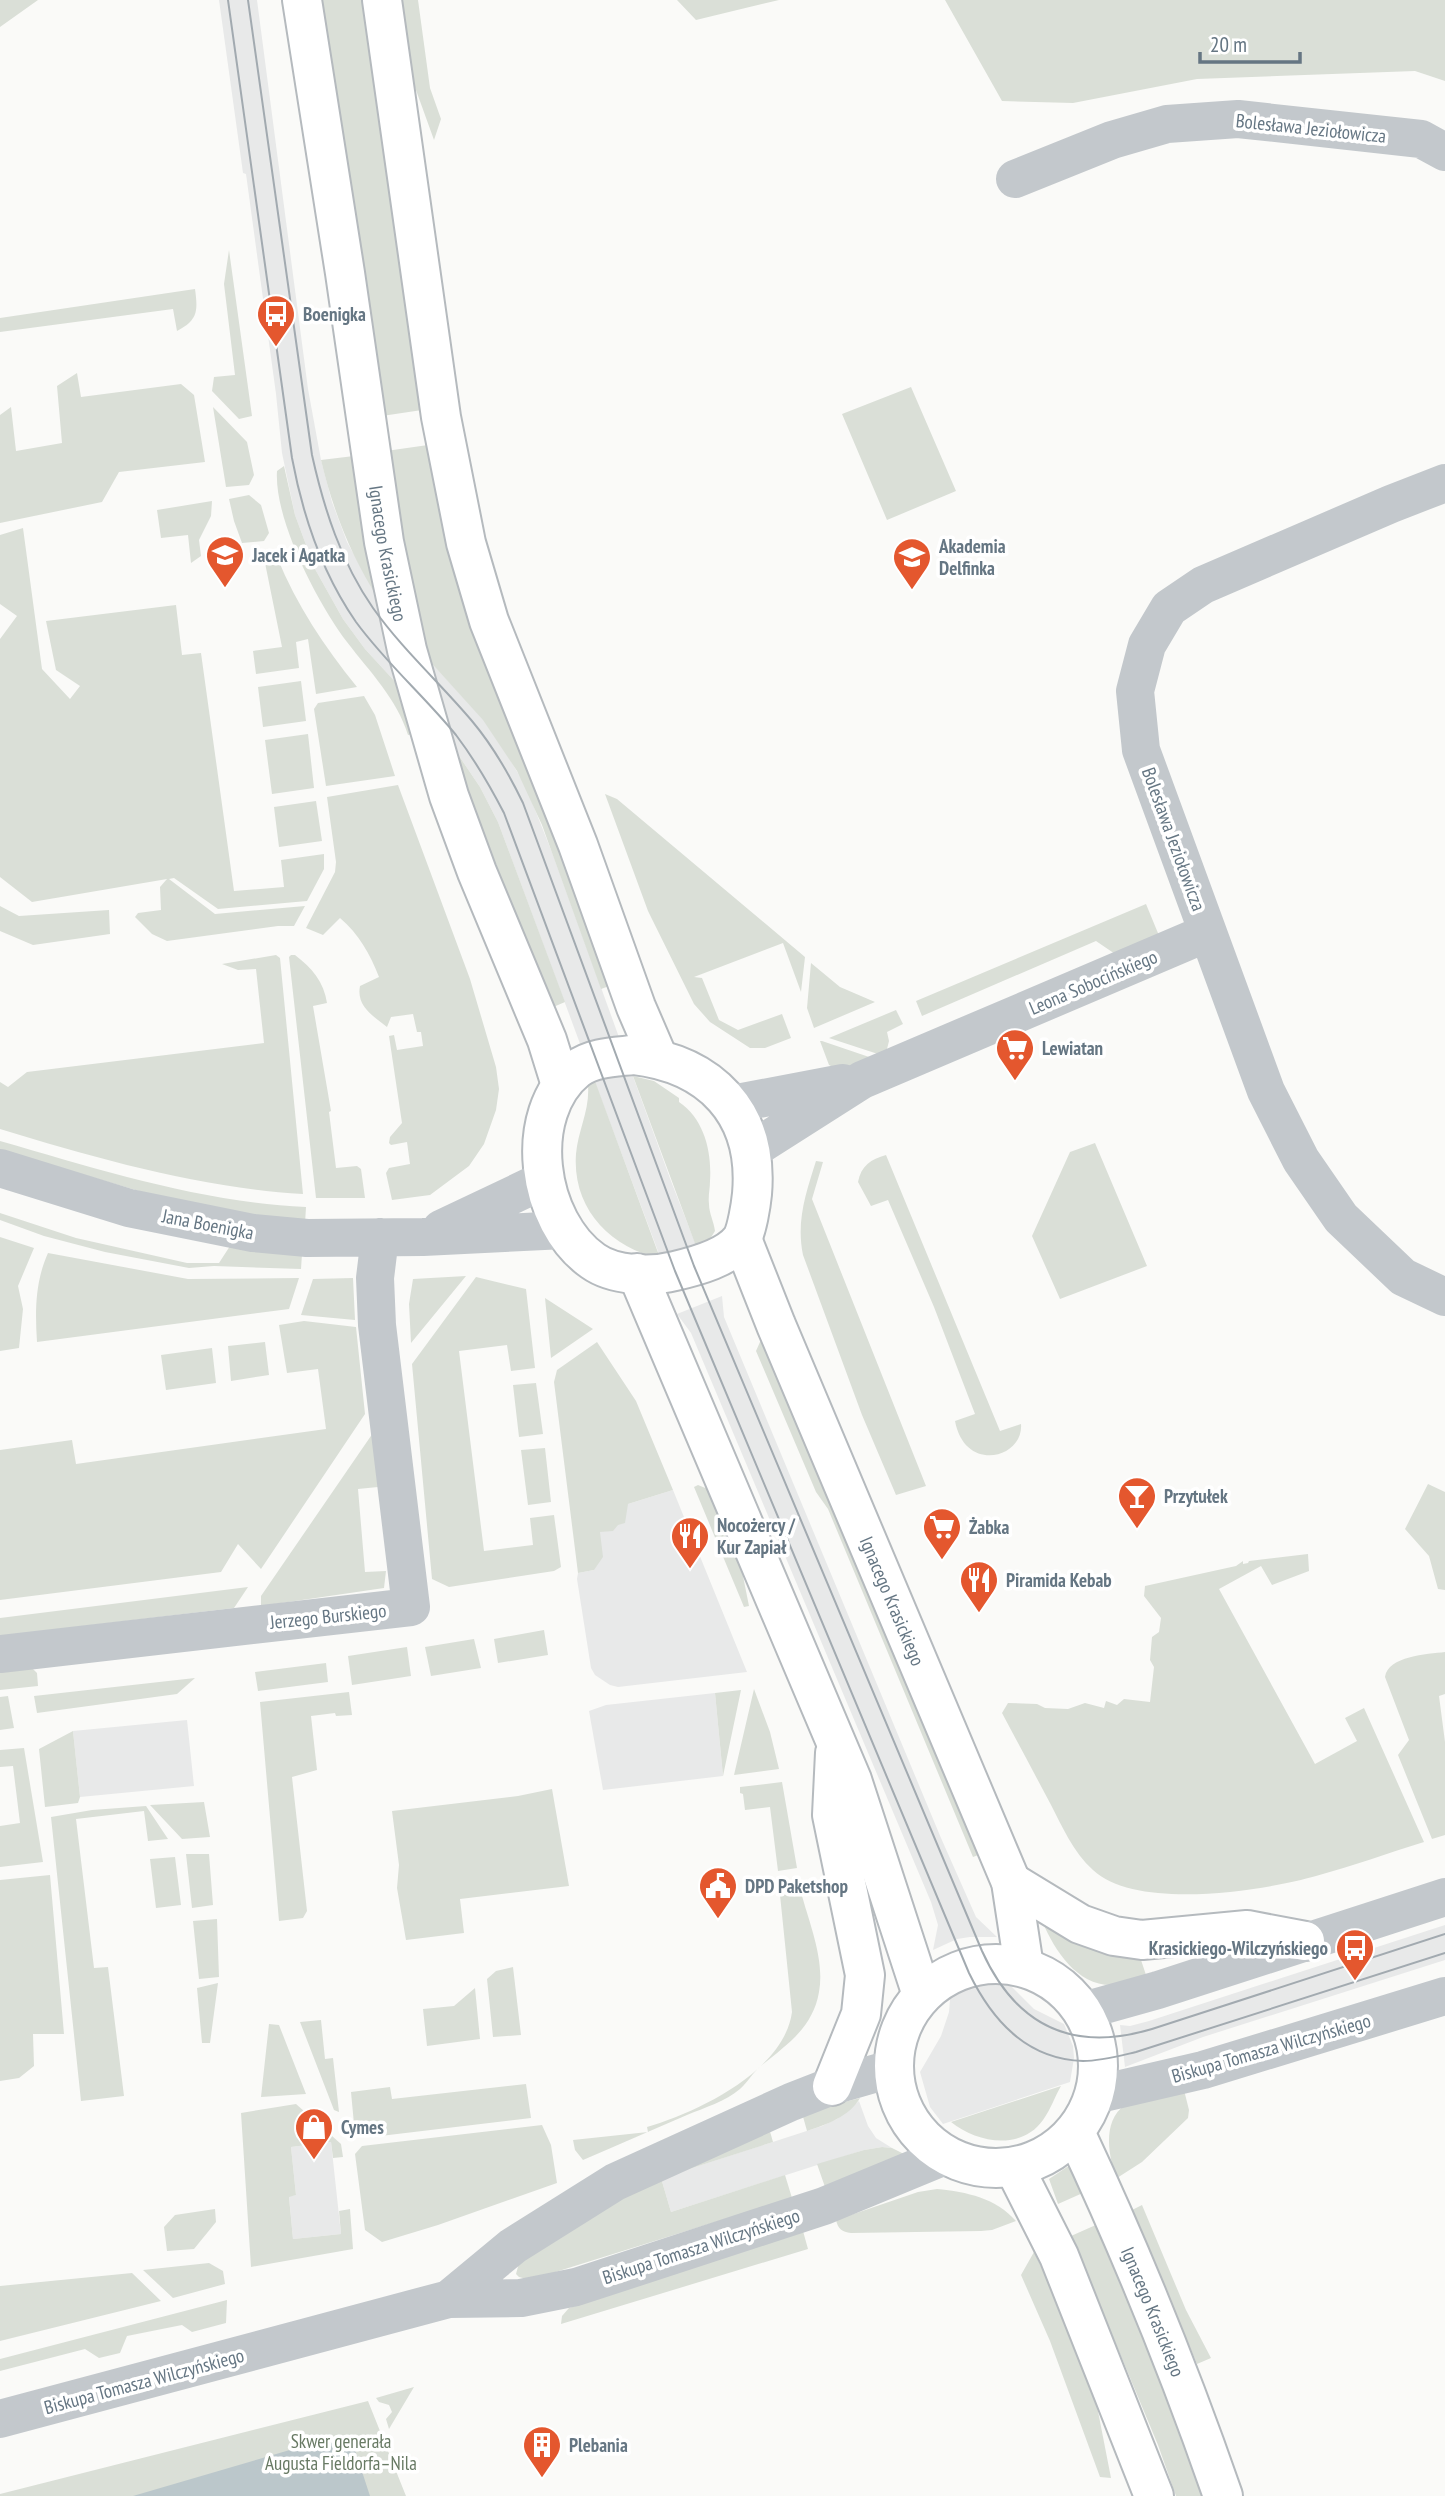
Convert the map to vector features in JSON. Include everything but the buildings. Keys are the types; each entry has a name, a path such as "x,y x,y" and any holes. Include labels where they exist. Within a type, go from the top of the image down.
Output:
{"main road":[{"name":"Ignacego Krasickiego","path":"302,0 384,542 407,650 449,796 477,872 547,1040 561,1085"},
{"path":"382,0 441,417 466,543 489,621 578,845 636,1007 658,1058"},
{"path":"633,1055 658,1058 704,1080 732,1104 752,1150 754,1176 751,1203 742,1239 723,1255 694,1266 659,1274 617,1271 594,1263 577,1247 553,1207 544,1180 541,1155 548,1117 561,1085 579,1068 596,1060 633,1055"},
{"name":"Ignacego Krasickiego","path":"742,1239 1011,1882 1024,1967"},
{"path":"637,1273 852,1780 922,1995"},
{"path":"832,2086 861,2014 865,1975 832,1815 835,1740"},
{"path":"1011,1882 1080,1924 1114,1936 1151,1940 1247,1930 1305,1941"},
{"path":"1006,1964 1024,1967 1047,1977 1067,1992 1083,2011 1098,2051 1095,2095 1075,2132 1058,2148 1037,2161 1014,2168 991,2169 967,2165 945,2156 927,2142 906,2116 900,2101 894,2068 896,2042 906,2017 922,1995 939,1980 974,1965 1006,1964"},
{"name":"Ignacego Krasickiego","path":"1075,2132 1103,2191 1187,2392 1223,2496"},
{"path":"1014,2168 1059,2256 1154,2496"}],"street":[{"name":"Bolesława Jeziołowicza","path":"1015,179 1112,140 1167,124 1238,119 1421,139 1445,152"},
{"name":"Bolesława Jeziołowicza","path":"1445,483 1203,586 1169,608 1147,645 1135,691 1141,750 1266,1091 1301,1160 1350,1227 1404,1277 1445,1297"},
{"name":"Leona Sobocińskiego","path":"752,1150 862,1080 1208,933"},
{"name":"Leona Sobocińskiego","path":"732,1104 862,1080"},
{"name":"Jana Boenigka","path":"0,1168 47,1185 129,1208 253,1233 307,1238 423,1237 565,1230"},
{"name":"Jana Boenigka","path":"423,1237 544,1180"},
{"name":"Jerzego Burskiego","path":"0,1654 411,1607 377,1325 376,1278 380,1237"},
{"path":"1083,2011 1158,1990 1445,1897"},
{"name":"Biskupa Tomasza Wilczyńskiego","path":"1095,2095 1203,2070 1445,1996"},
{"name":"Biskupa Tomasza Wilczyńskiego","path":"449,2299 513,2246 615,2182 832,2086 894,2068"},
{"name":"Biskupa Tomasza Wilczyńskiego","path":"0,2418 449,2299 521,2298 576,2287 824,2206 945,2156"}],"shaded area":[{"path":"219,0 257,0 308,389 321,460 332,502 347,542 379,600 400,687 365,649 343,619 315,569 295,515 282,453 246,174 243,173"},
{"path":"425,656 484,720 526,787 620,1040 582,1049 498,822 480,787 455,750"},
{"path":"631,1071 699,1253 662,1262 593,1077"},
{"path":"722,1296 724,1317 941,1838 976,1917 997,1937 957,1939 933,1950 938,1925 931,1902 691,1333 677,1314"},
{"path":"673,1490 747,1672 618,1687 610,1685 595,1675 591,1668 578,1573 594,1570 600,1532 628,1504"},
{"path":"715,1693 723,1776 603,1790 589,1711 606,1705"},
{"path":"187,1720 194,1786 80,1797 73,1731"},
{"path":"1445,1925 1445,1960 1203,2037 1125,2067 1120,2025 1130,2026 1149,2021"},
{"path":"987,1982 1009,1984 1034,2009 1064,2024 1073,2046 1070,2082 943,2124 930,2107 920,2072 941,2036 949,2012 951,1987"},
{"path":"859,2101 868,2126 876,2138 892,2148 864,2150 671,2212 661,2178 822,2126 837,2119"},
{"path":"331,2142 341,2234 293,2239 289,2196 296,2195 291,2147"},
{"path":"352,2441 370,2496 133,2496 317,2442"}],"green space":[{"path":"0,0 38,0 0,27"},
{"path":"317,0 363,0 422,410 382,416 347,163"},
{"path":"400,0 418,0 430,88 441,119 434,140 412,79"},
{"path":"677,0 779,0 696,20"},
{"path":"945,0 1445,0 1445,81 1415,71 1197,79 1073,103 1002,101"},
{"path":"229,250 252,416 239,419 212,391 214,377 235,375 224,284"},
{"path":"195,289 193,319 177,331 173,309 0,332 0,318"},
{"path":"77,373 81,397 181,384 194,395 205,462 119,472 102,502 0,523 0,415 11,407 16,451 62,443 57,386"},
{"path":"911,387 956,491 887,520 842,414"},
{"path":"213,407 247,442 254,475 249,485 226,487"},
{"path":"428,445 612,985 601,989 542,825 517,771 483,720 425,656 386,451"},
{"path":"354,456 379,600 344,533 321,460"},
{"path":"284,466 295,515 315,569 343,619 365,649 400,687 413,734 408,735 390,698 347,642 311,584 290,537 283,513 277,471"},
{"path":"249,495 261,505 269,533 264,541 242,543 229,499"},
{"path":"212,501 211,516 199,540 201,556 191,563 188,535 161,538 157,510"},
{"path":"23,528 42,669 70,699 80,686 56,670 46,621 176,605 182,655 201,653 234,891 284,887 281,860 324,854 324,869 307,901 218,909 174,878 169,879 215,914 305,906 294,926 167,941 152,934 135,917 138,913 161,910 160,887 167,879 32,902 0,877 0,639 17,616 0,604 0,535"},
{"path":"268,552 277,557 312,625 357,687 316,694 308,639 296,642 299,668 256,674 253,651 282,647 263,553"},
{"path":"301,681 306,721 263,727 258,687"},
{"path":"364,696 375,715 395,776 326,786 314,709 318,703"},
{"path":"308,734 314,788 272,794 265,740"},
{"path":"455,750 480,787 498,822 565,1002 551,1008 476,825"},
{"path":"398,785 470,979 496,1067 499,1089 496,1110 484,1144 469,1166 430,1195 392,1200 386,1173 389,1168 410,1164 407,1142 391,1145 389,1143 390,1137 402,1123 389,1036 394,1035 397,1050 423,1046 421,1032 417,1032 413,1014 391,1017 387,1027 363,1005 360,986 379,977 363,945 340,918 323,935 306,928 335,872 327,797"},
{"path":"605,794 617,799 805,957 801,992 783,943 694,977 702,978 719,1020 738,1030 782,1014 791,1038 765,1048 750,1048 710,1022 694,1004 648,911"},
{"path":"316,801 322,841 279,847 274,807"},
{"path":"1146,904 1160,938 1118,956 1096,941 922,1016 916,1001"},
{"path":"0,906 19,916 109,910 110,934 33,945 0,931"},
{"path":"276,955 280,958 303,1194 188,1179 112,1161 0,1129 0,1082 8,1087 27,1072 264,1043 256,969 238,970 222,964"},
{"path":"295,955 312,970 325,995 327,1003 313,1006 331,1111 336,1168 357,1166 361,1169 365,1198 316,1198 289,957"},
{"path":"811,963 840,987 875,1002 814,1028 807,1008"},
{"path":"896,1010 903,1024 887,1032 889,1041 886,1053 881,1055 829,1038"},
{"path":"820,1041 875,1059 843,1072 829,1065"},
{"path":"633,1076 654,1081 679,1098 679,1102 695,1117 705,1137 710,1158 709,1207 715,1231 710,1239 697,1249"},
{"path":"595,1081 660,1258 642,1253 610,1235 598,1223 580,1192 576,1154 588,1085"},
{"path":"0,1141 189,1192 306,1207 305,1224 193,1207 0,1150"},
{"path":"1095,1143 1147,1266 1060,1299 1032,1236 1070,1152"},
{"path":"886,1155 1000,1431 1021,1424 1019,1436 1004,1452 981,1454 970,1449 961,1438 955,1421 975,1414 934,1307 888,1200 871,1206 858,1182 868,1164"},
{"path":"816,1161 823,1162 812,1199 926,1486 896,1495 862,1415 803,1255 801,1219"},
{"path":"0,1213 76,1238 187,1263 219,1263 230,1246 302,1254 301,1269 214,1266 189,1268 105,1252 44,1236 0,1220"},
{"path":"0,1237 34,1248 18,1286 23,1309 19,1348 0,1351"},
{"path":"48,1253 188,1279 299,1278 289,1309 37,1342 37,1297"},
{"path":"466,1276 411,1343 409,1304 413,1279"},
{"path":"476,1277 526,1289 535,1368 511,1371 507,1345 459,1351 484,1551 533,1545 530,1518 554,1515 561,1567 554,1571 449,1587 432,1579 412,1364"},
{"path":"353,1278 355,1320 301,1315 313,1279"},
{"path":"545,1298 593,1329 551,1358"},
{"path":"304,1321 356,1327 365,1414 261,1569 238,1544 221,1572 0,1600 0,1450 72,1440 76,1464 326,1429 318,1369 287,1373 279,1325"},
{"path":"766,1340 981,1854 973,1857 828,1509 816,1492 756,1351 760,1342"},
{"path":"265,1342 269,1375 231,1381 228,1346"},
{"path":"597,1342 636,1401 673,1490 628,1504 625,1523 618,1525 613,1531 600,1532 603,1557 594,1570 578,1573 554,1382 557,1370"},
{"path":"212,1348 216,1383 166,1390 161,1355"},
{"path":"536,1383 543,1434 519,1437 513,1385"},
{"path":"375,1430 378,1487 358,1489 365,1572 386,1571 384,1588 261,1606 261,1596"},
{"path":"545,1448 551,1502 528,1505 521,1450"},
{"path":"1428,1484 1445,1492 1445,1590 1438,1589 1429,1556 1405,1529"},
{"path":"698,1485 715,1492 740,1561 749,1606 744,1607 694,1487"},
{"path":"1308,1554 1309,1571 1272,1585 1261,1566 1219,1589 1315,1764 1357,1741 1345,1718 1364,1708 1424,1842 1316,1876 1234,1892 1169,1894 1113,1883 1093,1870 1068,1838 1002,1713 1008,1703 1068,1709 1085,1703 1104,1708 1106,1701 1117,1705 1124,1699 1150,1702 1154,1667 1150,1660 1152,1637 1159,1632 1161,1618 1144,1596 1145,1586 1236,1566 1243,1561 1243,1564"},
{"path":"248,1587 234,1608 0,1636 0,1618"},
{"path":"544,1630 548,1655 498,1663 494,1639"},
{"path":"474,1639 481,1668 431,1676 425,1647"},
{"path":"407,1647 411,1676 352,1685 348,1656"},
{"path":"1445,1652 1445,1694 1439,1696 1445,1742 1445,1835 1432,1839 1398,1755 1409,1740 1385,1677 1388,1670 1401,1660"},
{"path":"326,1663 328,1682 258,1691 255,1672"},
{"path":"28,1664 37,1673 38,1686 0,1690 0,1667"},
{"path":"195,1678 177,1694 37,1713 34,1696"},
{"path":"754,1689 770,1732 779,1769 734,1775"},
{"path":"741,1690 723,1776 715,1693"},
{"path":"349,1692 352,1715 336,1716 335,1713 311,1716 317,1770 292,1777 307,1911 303,1918 279,1921 260,1702"},
{"path":"8,1696 14,1728 0,1730 0,1697"},
{"path":"73,1731 80,1797 78,1803 45,1807 39,1749"},
{"path":"24,1748 43,1862 0,1867 0,1826 20,1823 13,1766 0,1767 0,1750"},
{"path":"782,1782 797,1868 778,1871 770,1807 745,1810 740,1787"},
{"path":"552,1789 569,1886 460,1899 464,1933 406,1940 397,1888 399,1865 392,1811 518,1796"},
{"path":"204,1802 210,1837 182,1839 150,1805"},
{"path":"146,1806 168,1839 148,1841 144,1811 76,1819 94,1968 108,1967 124,2096 81,2101 51,1817 92,1810"},
{"path":"186,1854 209,1854 213,1905 192,1908"},
{"path":"175,1857 181,1905 156,1908 150,1859"},
{"path":"50,1875 64,2034 33,2034 34,2066 19,2078 0,2081 0,1880"},
{"path":"801,1892 820,1967 816,2004 805,2025 734,2093 715,2104 648,2132 647,2127 690,2111 736,2086 773,2053 786,2033 792,2012 780,1895"},
{"path":"217,1919 219,1977 199,1979 193,1921"},
{"path":"1043,1923 1138,1951 1147,1978 1114,1985 1089,1980 1079,1974 1061,1955"},
{"path":"513,1967 521,2035 493,2037 487,1979 496,1971"},
{"path":"218,1983 210,2043 202,2043 197,1988"},
{"path":"475,1988 480,2039 427,2046 423,2009 454,2006"},
{"path":"321,2020 325,2059 333,2058 339,2112 334,2110 300,2022"},
{"path":"269,2024 279,2025 306,2094 261,2097"},
{"path":"526,2084 531,2118 372,2137 354,2124 351,2092 390,2087 392,2099"},
{"path":"1061,2086 1043,2120 1034,2130 1011,2140 986,2139 951,2122"},
{"path":"1183,2086 1189,2110 1188,2118 1142,2162 1117,2178 1111,2160 1109,2140 1113,2120 1118,2112 1137,2099"},
{"path":"860,2098 844,2115 807,2131 802,2113"},
{"path":"296,2104 341,2144 343,2157 333,2158 331,2142 291,2147 296,2195 289,2197 293,2239 341,2234 339,2211 350,2209 353,2249 251,2267 241,2113"},
{"path":"542,2125 551,2145 557,2183 382,2242 365,2230 355,2154 362,2146"},
{"path":"769,2128 773,2142 661,2178 671,2212 785,2175 792,2198 530,2280 516,2274 519,2263 526,2256 628,2192"},
{"path":"648,2132 583,2160 575,2150 573,2140"},
{"path":"882,2147 904,2154 825,2187 817,2164"},
{"path":"1067,2167 1073,2167 1085,2192 1058,2204 1049,2179"},
{"path":"937,2189 959,2192 990,2202 1016,2221 981,2231 851,2233 841,2230 836,2220 918,2192"},
{"path":"1142,2205 1186,2310 1211,2358 1197,2364 1132,2210"},
{"path":"215,2209 216,2222 194,2249 167,2251 164,2227 175,2215"},
{"path":"1098,2224 1182,2434 1203,2496 1176,2496 1158,2445 1071,2236"},
{"path":"803,2231 808,2249 561,2324 562,2316 569,2308"},
{"path":"1034,2252 1096,2401 1111,2478 1100,2477 1050,2341 1021,2275"},
{"path":"209,2263 223,2271 225,2284 173,2298 143,2270"},
{"path":"132,2273 161,2301 0,2341 0,2286"},
{"path":"227,2300 226,2323 192,2332 182,2325 127,2336 120,2353 99,2358 85,2349 0,2371 0,2359"},
{"path":"414,2387 389,2429 386,2419 392,2412 389,2405 376,2398"},
{"name":"Skwer generała Augusta Fieldorfa–Nila","path":"368,2401 406,2496 0,2496 0,2494"}],"tram line":[{"path":"228,0 292,458 315,544 333,584 356,622 456,735 482,773 504,813 675,1271 978,1990 1000,2021 1028,2045 1063,2059 1090,2061 1136,2052 1445,1953"},
{"path":"248,0 312,455 335,534 352,572 373,608 396,638 480,731 500,760 523,803 694,1266 982,1951 996,1977 1030,2015 1050,2027 1072,2035 1123,2036 1445,1934"}],"place":[{"name":"Boenigka","path":"276,348"},
{"name":"Jacek i Agatka","path":"225,589"},
{"name":"Akademia Delfinka","path":"912,591"},
{"name":"Lewiatan","path":"1015,1082"},
{"name":"Przytułek","path":"1137,1530"},
{"name":"Żabka","path":"942,1561"},
{"name":"Nocożercy / Kur Zapiał","path":"690,1570"},
{"name":"Piramida Kebab","path":"979,1614"},
{"name":"DPD Paketshop","path":"718,1920"},
{"name":"Krasickiego-Wilczyńskiego","path":"1355,1982"},
{"name":"Cymes","path":"314,2161"},
{"name":"Plebania","path":"542,2479"}]}
